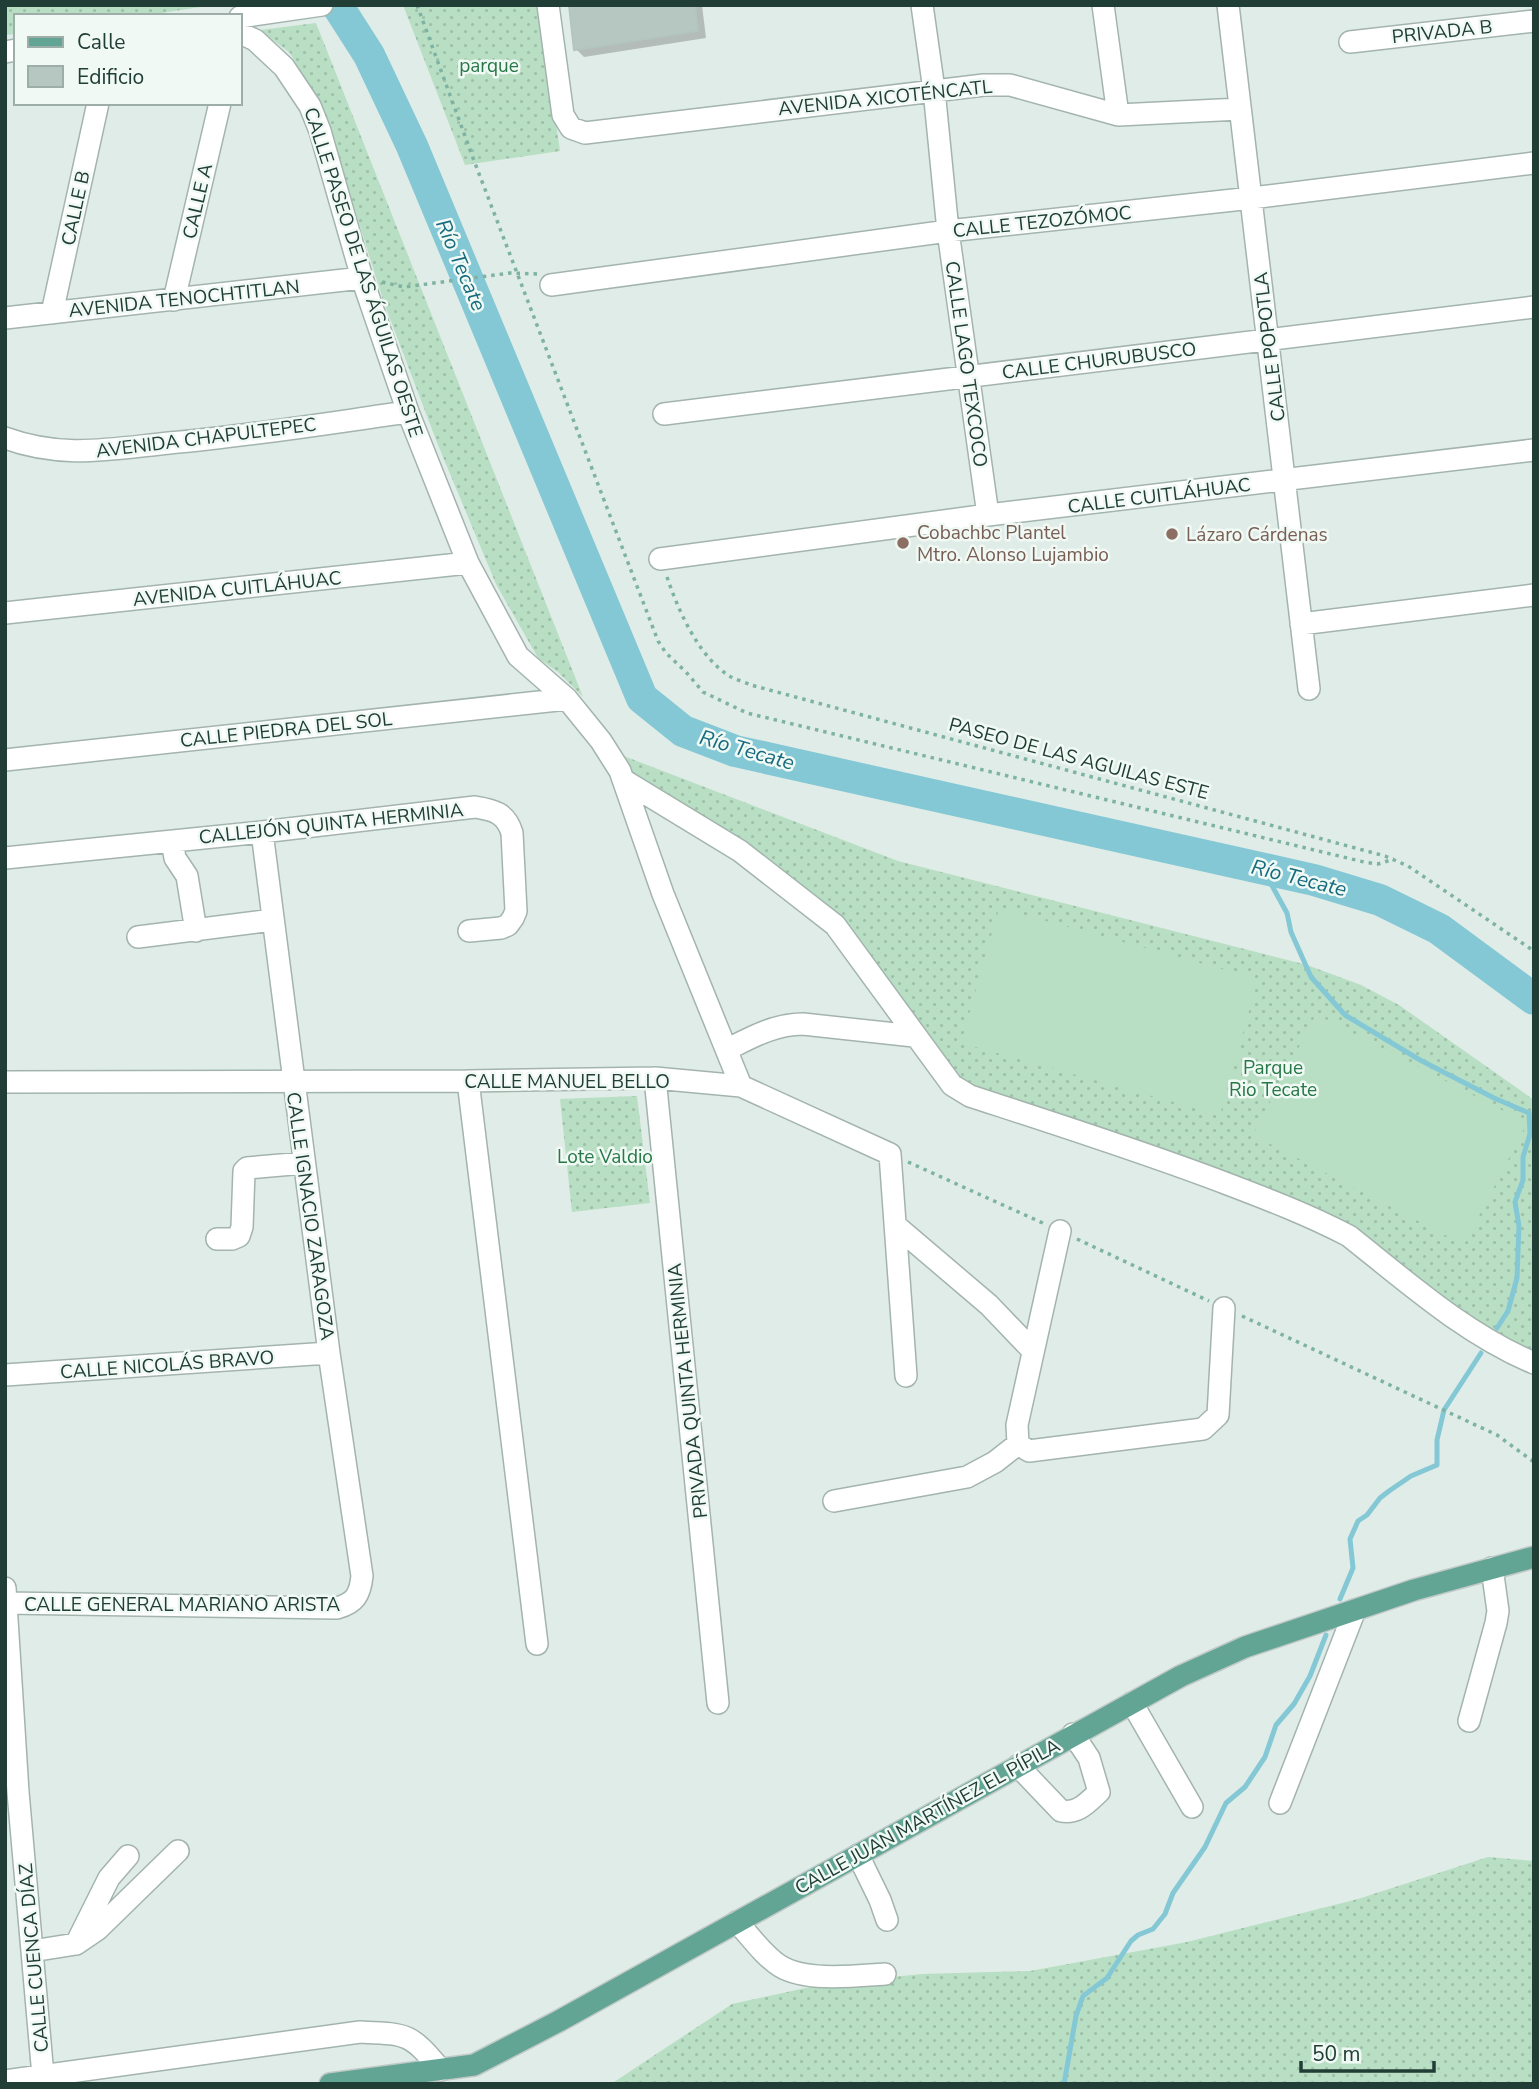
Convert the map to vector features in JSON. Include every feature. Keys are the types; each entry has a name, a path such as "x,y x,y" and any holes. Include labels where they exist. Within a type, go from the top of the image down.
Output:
{"main road":[{"name":"CALLE JUAN MARTÍNEZ EL PÍPILA","path":"330,2084 474,2065 1181,1676 1245,1647 1414,1590 1534,1557"}],"street":[{"name":"AVENIDA XICOTÉNCATL","path":"548,5 563,115 571,128 584,133 984,85 1010,85 1118,114 1240,109"},
{"name":"CALLE LAGO TEXCOCO","path":"922,5 934,90 948,232 988,515"},
{"path":"1103,5 1118,114"},
{"name":"CALLE POPOTLA","path":"1228,5 1309,689"},
{"path":"242,17 313,7"},
{"name":"PRIVADA B","path":"1350,41 1534,21"},
{"name":"CALLE PASEO DE LAS ÁGUILAS OESTE","path":"242,34 254,40 284,67 310,106 320,131 362,278 408,412 468,563 518,656 567,699 601,741 625,781 663,894 741,1086"},
{"name":"CALLE B","path":"52,313 98,105"},
{"name":"CALLE A","path":"174,300 220,105"},
{"name":"CALLE TEZOZÓMOC","path":"551,285 948,232 1534,163"},
{"name":"AVENIDA TENOCHTITLAN","path":"5,318 362,278"},
{"name":"CALLE CHURUBUSCO","path":"664,414 1534,307"},
{"name":"AVENIDA CHAPULTEPEC","path":"5,438 39,449 76,452 204,440 408,412"},
{"name":"CALLE CUITLÁHUAC","path":"660,558 988,515 1534,450"},
{"name":"AVENIDA CUITLÁHUAC","path":"5,613 468,563"},
{"path":"1301,624 1534,595"},
{"name":"CALLE PIEDRA DEL SOL","path":"5,760 567,699"},
{"path":"625,781 740,851 835,925 914,1036 953,1085 970,1096 1169,1162 1320,1221 1349,1236 1464,1325 1498,1346 1534,1363"},
{"name":"CALLEJÓN QUINTA HERMINIA","path":"5,858 475,807 491,809 501,814 512,833 516,911 508,925 501,928 469,931"},
{"name":"CALLE IGNACIO ZARAGOZA","path":"262,832 292,1082 362,1576 361,1589 356,1599"},
{"path":"172,841 175,858 187,876 196,931"},
{"path":"138,937 273,920"},
{"path":"727,1049 764,1031 786,1024 914,1036"},
{"name":"CALLE MANUEL BELLO","path":"5,1082 468,1082 655,1078 741,1086 890,1154 906,1376"},
{"name":"PRIVADA QUINTA HERMINIA","path":"655,1078 718,1703"},
{"path":"468,1082 537,1644"},
{"path":"217,1239 239,1236 242,1227 244,1171 247,1168 304,1163"},
{"path":"895,1225 989,1305 1033,1351"},
{"path":"1018,1444 1017,1424 1060,1231"},
{"path":"1018,1444 1029,1451 1203,1429 1218,1415 1224,1308"},
{"name":"CALLE NICOLÁS BRAVO","path":"5,1375 329,1353"},
{"path":"834,1501 967,1477 995,1462 1018,1444"},
{"path":"1469,1721 1498,1611 1492,1569"},
{"name":"CALLE CUENCA DÍAZ","path":"5,1588 11,1792 32,1951 43,2076"},
{"name":"CALLE GENERAL MARIANO ARISTA","path":"6,1603 337,1608 349,1605 356,1599"},
{"path":"1280,1803 1355,1610"},
{"path":"1132,1703 1192,1807"},
{"path":"1018,1766 1061,1811 1079,1810 1099,1792 1089,1758 1073,1734"},
{"path":"32,1951 76,1944 98,1929 178,1851"},
{"path":"76,1944 109,1878 128,1856"},
{"path":"858,1856 887,1920"},
{"path":"737,1922 778,1965 791,1972 827,1976 885,1975"},
{"path":"5,2081 360,2032 396,2034 418,2042 441,2070"}],"path":[{"path":"417,5 658,641 703,692 747,713 1364,862 1378,864 1394,859"},
{"path":"404,287 531,272 551,285"},
{"name":"PASEO DE LAS AGUILAS ESTE","path":"660,558 688,628 711,659 740,681 1394,859 1534,951"}],"green space":[{"path":"5,5 214,5 154,14 14,14 14,34 5,35"},
{"name":"parque","path":"403,5 539,5 560,151 465,165"},
{"path":"316,23 583,697 558,672 538,658 496,584 438,445 384,303 324,111 290,53 260,30"},
{"name":"Parque Rio Tecate","path":"608,750 898,861 1307,965 1361,985 1399,1005 1534,1100 1534,1371 1367,1253 1295,1211 947,1078 864,954 656,798"},
{"path":"999,908 1258,979 1220,1115 961,1043"},
{"path":"1316,1014 1527,1123 1464,1245 1253,1135"},
{"name":"Lote Valdio","path":"637,1096 650,1203 572,1212 560,1099"},
{"path":"1488,1857 1534,1861 1534,2084 611,2084 732,2004 824,1984 922,1974 1030,1971 1187,1942 1358,1899"}],"building":[{"path":"569,5 695,5 698,31 574,50"}],"waterway":[{"name":"Río Tecate","path":"337,5 369,55 412,146 642,698 683,731 735,751 1314,880 1380,900 1439,929 1534,999"},
{"path":"1257,867 1270,882 1287,913 1291,932 1311,977 1345,1015 1420,1060 1529,1113 1530,1134 1523,1157 1523,1180 1515,1202 1519,1226 1517,1278 1508,1311 1497,1328"},
{"path":"1340,1599 1353,1568 1350,1539 1358,1521 1389,1491 1411,1476 1437,1465 1437,1440 1444,1410 1481,1353"},
{"path":"1064,2084 1076,2016 1083,1996 1107,1978 1131,1941 1153,1929 1165,1914 1173,1893 1205,1847 1226,1803 1245,1787 1265,1757 1276,1725 1294,1704 1310,1676 1326,1635"}],"place":[{"name":"Lázaro Cárdenas","path":"1172,534"},
{"name":"Cobachbc Plantel Mtro. Alonso Lujambio","path":"903,543"}]}
